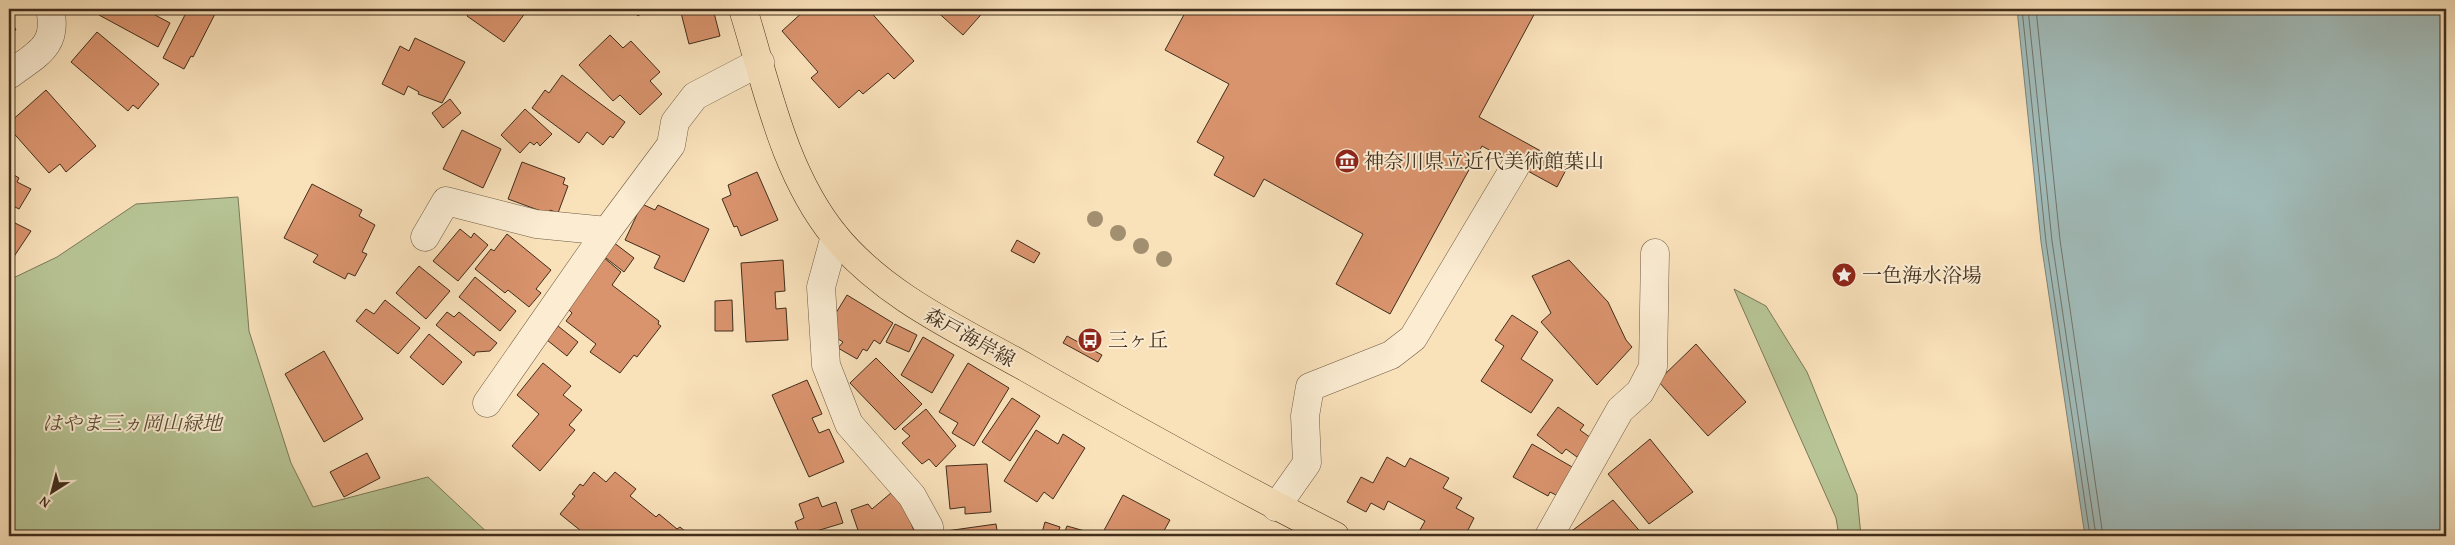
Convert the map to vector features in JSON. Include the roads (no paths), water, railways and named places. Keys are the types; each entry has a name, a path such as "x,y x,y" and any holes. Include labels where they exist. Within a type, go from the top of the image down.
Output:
{"main road":[{"name":"森戸海岸線","path":"744,9 790,158 809,198 835,236 875,277 918,307 1148,437 1335,536"}],"street":[{"path":"9,75 46,48 54,24 50,9"},
{"path":"486,403 607,231 671,145 675,122 695,96 760,62"},
{"path":"1276,506 1306,463 1305,416 1310,387 1391,355 1413,338 1515,167"},
{"path":"425,237 446,201 536,224 607,231"},
{"path":"835,236 821,287 826,365 849,424 912,496 928,527 930,536"},
{"path":"1549,536 1620,410 1640,392 1653,368 1655,253"}],"water":[{"path":"2017,9 2446,9 2446,536 2085,536 2041,242"}],"place":[{"name":"神奈川県立近代美術館葉山","path":"1347,161"},
{"name":"一色海水浴場","path":"1844,275"},
{"name":"三ヶ丘","path":"1090,340"}],"park label":[{"name":"はやま三ヵ岡山緑地","path":"132,423"}]}
